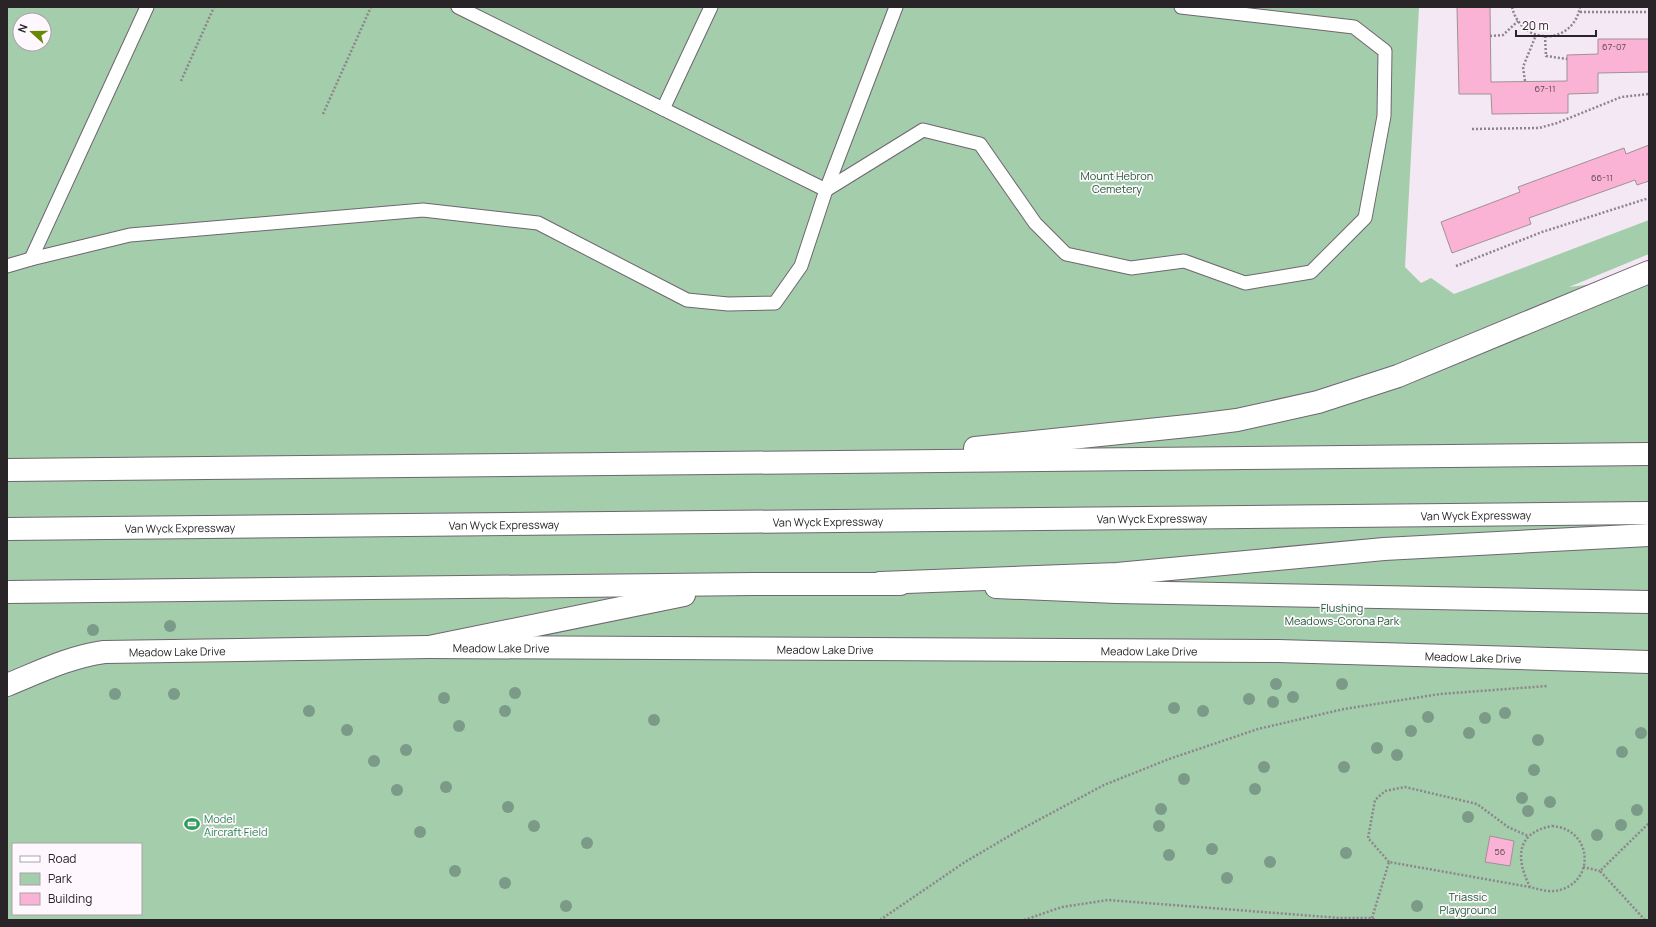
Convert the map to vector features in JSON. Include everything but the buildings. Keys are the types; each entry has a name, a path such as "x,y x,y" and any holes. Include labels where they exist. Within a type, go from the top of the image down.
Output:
{"main road":[{"path":"836,462 1197,425 1237,420 1305,405 1357,391 1398,376 1649,272"},
{"path":"7,470 1649,454"},
{"name":"Van Wyck Expressway","path":"7,529 1649,513"},
{"path":"7,592 880,583 1117,574 1384,549 1649,535"},
{"path":"880,583 1116,592 1649,602"},
{"path":"429,647 652,601 753,584"},
{"name":"Meadow Lake Drive","path":"7,686 56,664 84,655 104,652 429,647 1278,651 1649,662"}],"lane":[{"path":"32,259 147,7"},
{"path":"458,7 478,11 663,109 826,190"},
{"path":"663,109 711,7"},
{"path":"7,266 130,234 423,210 538,223 687,300 728,304 775,303 801,266 826,190 896,7"},
{"path":"826,190 923,130 980,144 1035,223 1066,254 1131,268 1184,261 1245,283 1311,272 1365,218 1384,116 1384,50 1354,27 1181,7"}],"path":[{"path":"181,81 214,7"},
{"path":"323,114 371,7"},
{"path":"1512,7 1522,27 1536,35 1545,36 1556,35 1566,30 1574,22 1580,7"},
{"path":"1579,12 1649,12"},
{"path":"1490,36 1503,35 1518,21"},
{"path":"1525,81 1523,67 1536,35"},
{"path":"1545,36 1546,56 1567,59"},
{"path":"1472,129 1539,128 1557,124 1621,97 1649,94"},
{"path":"1456,266 1542,232 1649,198"},
{"path":"880,920 965,862 1016,832 1104,785 1169,760 1258,729 1344,709 1440,694 1553,685"},
{"path":"1528,836 1508,827 1476,804 1405,787 1385,791 1375,800 1368,838 1389,862 1530,887 1553,891 1564,889 1577,880 1583,867 1584,852 1582,845 1576,836 1569,830 1552,826 1541,828 1528,836 1522,847 1520,858 1523,873 1530,887"},
{"path":"1600,871 1649,823"},
{"path":"1024,920 1062,907 1108,900 1340,918 1374,919 1389,862"},
{"path":"1583,867 1600,871 1645,920"}],"green space":[{"name":"Flushing Meadows-Corona Park","path":"7,7 1419,7 1405,267 1421,283 1431,278 1454,294 1649,220 1649,254 1569,287 1649,277 1649,920 7,920"}],"place":[{"name":"Model Aircraft Field","path":"192,824"}],"park label":[{"name":"Mount Hebron Cemetery","path":"1117,181"},
{"name":"Triassic Playground","path":"1468,902"}]}
